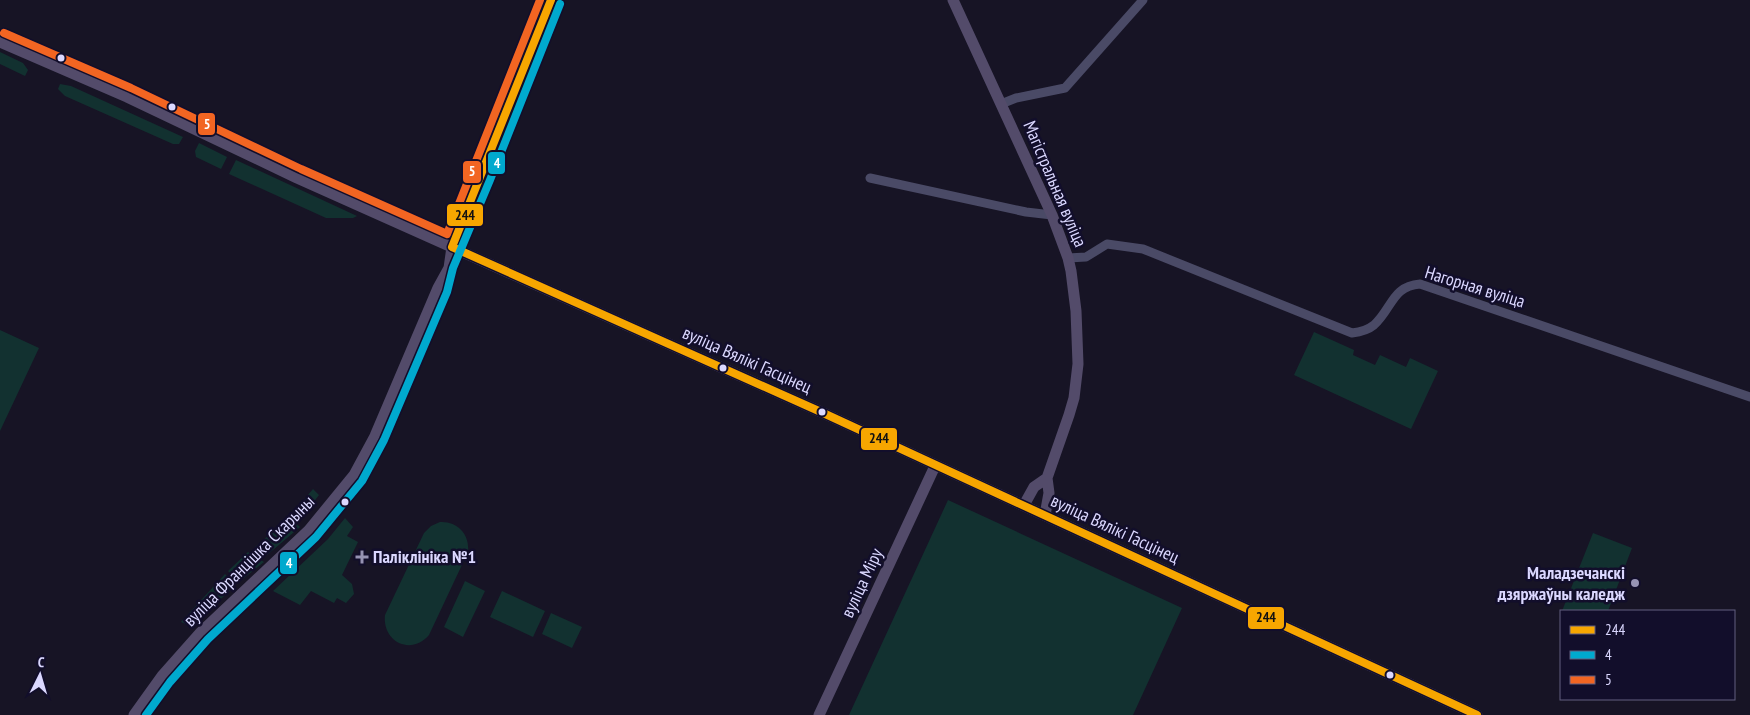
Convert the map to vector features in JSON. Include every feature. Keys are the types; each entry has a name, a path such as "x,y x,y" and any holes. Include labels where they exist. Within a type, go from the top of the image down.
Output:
{"main road":[{"name":"Магістральная вуліца","path":"953,0 1052,215 1068,258 1076,311 1078,364 1074,398 1047,478"},
{"name":"вуліца Вялікі Гасцінец","path":"0,42 126,97 297,178 1045,515 1477,715"},
{"name":"вуліца Францішка Скарыны","path":"134,715 162,676 200,632 309,530 354,475 375,436 438,288 442,266 452,247"},
{"name":"вуліца Міру","path":"819,715 935,466"},
{"path":"1024,506 1034,487 1047,478 1049,493 1045,515"}],"street":[{"path":"452,247 552,0"},
{"path":"1001,104 1016,98 1065,88 1143,0"},
{"path":"870,178 1026,212 1052,215"},
{"name":"Нагорная вуліца","path":"1068,258 1086,256 1107,244 1143,249 1352,334 1374,324 1397,293 1410,286 1420,284 1750,397"}],"green space":[{"path":"0,52 23,63 28,70 25,76 0,64"},
{"path":"60,84 71,86 183,137 179,144 173,144 65,96 58,89"},
{"path":"199,143 227,157 221,169 196,157 195,151"},
{"path":"236,160 357,216 353,218 326,218 229,174"},
{"path":"0,330 39,348 0,431"},
{"path":"1314,332 1354,350 1353,355 1375,365 1380,355 1406,367 1410,358 1438,371 1411,429 1294,375"},
{"path":"356,478 365,483 323,536 267,589 260,582"},
{"path":"313,489 319,495 299,521 291,515"},
{"path":"948,500 1182,608 1133,715 849,715"},
{"path":"289,518 300,527 267,555 255,547"},
{"path":"345,518 353,527 347,536 358,542 342,575 352,584 354,594 346,603 337,598 334,603 311,591 300,605 273,591 328,539"},
{"path":"440,522 452,524 462,530 467,540 468,552 429,635 414,645 399,643 388,632 385,624 385,615 424,533 431,526"},
{"path":"1593,533 1632,548 1608,610 1562,610"},
{"path":"248,552 264,562 239,582 228,571"},
{"path":"225,574 236,585 200,618 195,616 188,625 181,622"},
{"path":"465,581 485,591 463,637 444,627"},
{"path":"502,591 545,611 533,637 490,617"},
{"path":"551,613 582,627 572,648 542,634"}],"transit line":[{"name":"5","path":"4,33 131,88 301,169 447,234 540,0"},
{"name":"244","path":"551,0 452,247 821,412 1477,715"},
{"name":"4","path":"146,715 170,682 208,639 316,537 362,481 384,440 447,292 453,268 560,4"}],"place":[{"name":"Паліклініка №1","path":"362,557"},
{"name":"Маладзечанскі дзяржаўны каледж","path":"1635,583"}]}
